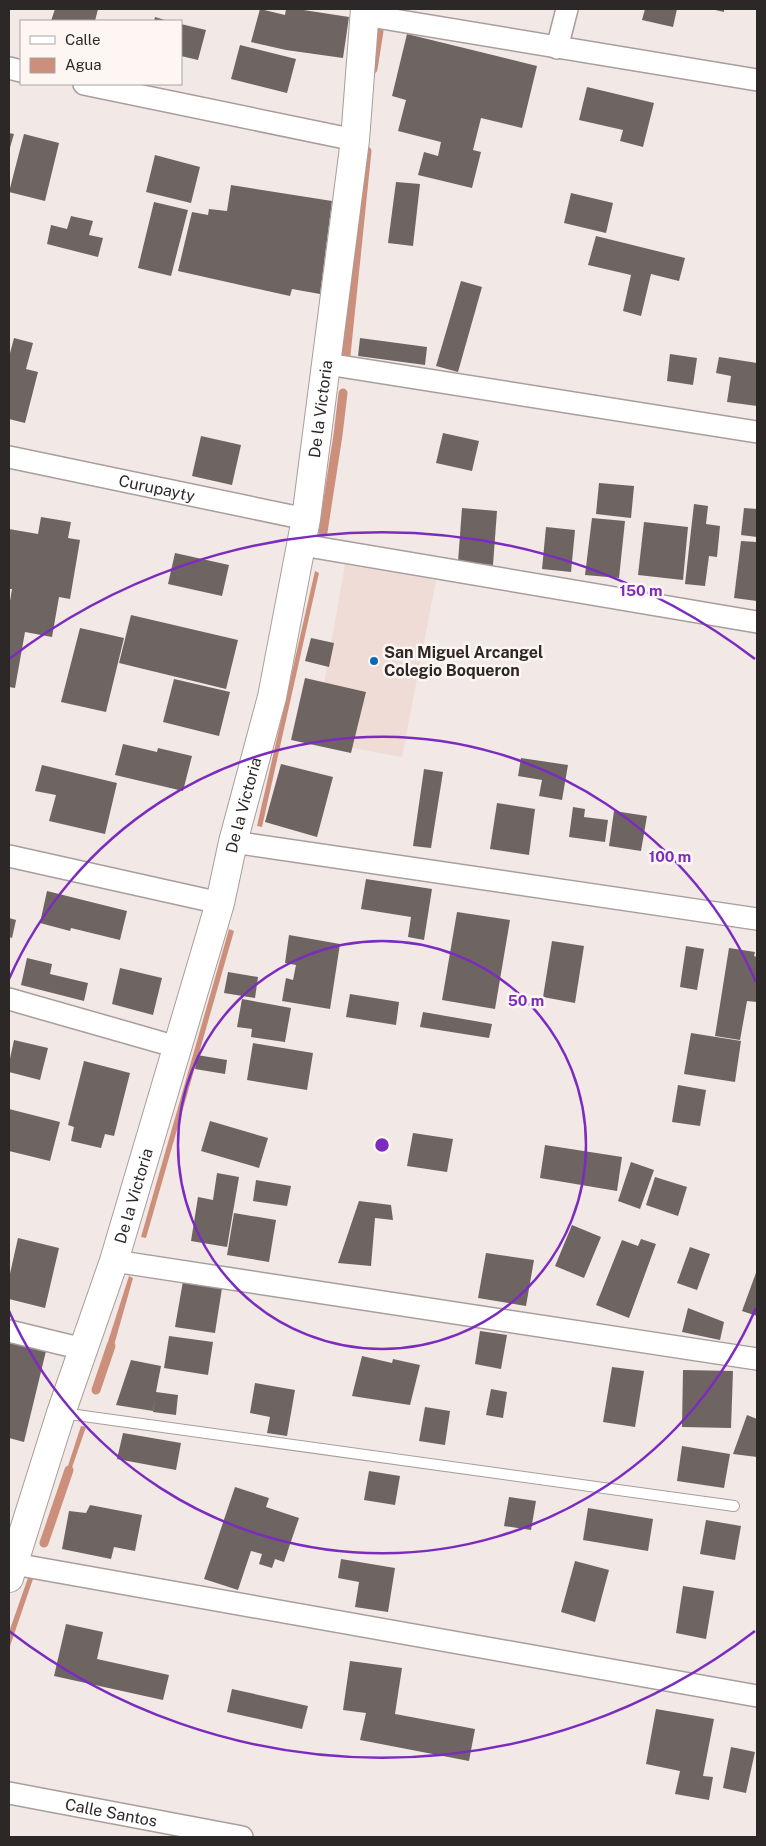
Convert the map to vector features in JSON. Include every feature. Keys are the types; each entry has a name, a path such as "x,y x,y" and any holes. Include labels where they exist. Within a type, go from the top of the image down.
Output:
{"main road":[{"name":"De la Victoria","path":"11,1571 61,1413 114,1261 220,903 233,842 272,697 304,532 327,364 355,140 365,12"}],"street":[{"path":"557,48 567,9"},
{"path":"365,12 557,48 757,80"},
{"path":"89,85 355,140"},
{"path":"327,364 757,432"},
{"name":"Curupayty","path":"9,457 304,532 757,622"},
{"path":"233,842 757,918"},
{"path":"9,856 220,903"},
{"path":"9,999 177,1047"},
{"path":"114,1261 757,1359"},
{"path":"9,1331 83,1349"},
{"path":"11,1571 757,1696"},
{"name":"Calle Santos","path":"9,1793 242,1837"}],"lane":[{"path":"61,1413 734,1506"}],"shaded area":[{"name":"San Miguel Arcangel Colegio Boqueron","path":"345,565 436,580 402,757 314,741"}],"water":[{"path":"315,571 319,573 262,827 257,826"},
{"path":"229,929 234,931 146,1238 141,1237"},
{"path":"129,1276 133,1278 111,1356 104,1354"},
{"path":"81,1426 86,1427 67,1482 63,1481"},
{"path":"29,1575 34,1576 9,1649 9,1632"}],"building":[{"path":"55,9 98,9 95,20 51,20"},
{"path":"260,9 285,15 286,9 297,9 349,17 343,58 286,50 251,42"},
{"path":"645,9 677,9 673,27 642,20"},
{"path":"711,9 724,9 724,12"},
{"path":"155,17 165,20 154,20"},
{"path":"182,24 206,30 198,60 182,56"},
{"path":"407,34 537,66 522,128 481,118 473,150 481,152 472,188 418,175 424,152 438,156 441,142 398,131 406,100 392,96"},
{"path":"240,45 296,59 287,93 231,79"},
{"path":"587,87 654,103 643,147 620,141 623,130 579,120"},
{"path":"9,133 14,134 9,151"},
{"path":"24,134 59,143 45,201 9,192"},
{"path":"155,155 200,167 191,203 146,192"},
{"path":"396,182 420,184 413,246 388,243"},
{"path":"231,185 332,201 320,294 292,289 290,296 178,271 192,212 208,215 209,209 227,211"},
{"path":"571,193 613,203 606,233 564,223"},
{"path":"154,202 188,210 171,276 138,268"},
{"path":"71,216 93,221 89,235 103,238 98,257 47,244 51,225 67,229"},
{"path":"596,236 685,258 679,281 651,274 641,316 623,311 631,275 588,265"},
{"path":"461,281 482,287 458,372 436,366"},
{"path":"14,338 33,343 26,369 38,372 25,423 9,419 9,357"},
{"path":"360,338 427,347 425,365 358,356"},
{"path":"670,354 697,358 693,385 667,381"},
{"path":"719,357 757,363 757,406 727,402 731,376 716,373"},
{"path":"443,433 479,441 472,471 436,463"},
{"path":"201,436 241,445 232,485 192,476"},
{"path":"599,483 634,486 631,518 596,514"},
{"path":"694,504 708,506 706,524 720,526 717,557 709,556 705,586 685,584"},
{"path":"462,508 497,511 493,565 458,562"},
{"path":"744,508 757,509 757,537 741,535"},
{"path":"41,517 71,522 68,538 80,540 70,599 59,597 52,637 25,632 15,688 9,687 9,607 12,589 9,589 9,529 38,534"},
{"path":"592,518 625,521 619,578 585,575"},
{"path":"644,522 688,527 683,580 638,575"},
{"path":"546,527 575,530 571,572 542,569"},
{"path":"741,541 757,542 757,601 734,598"},
{"path":"175,553 229,565 222,596 168,584"},
{"path":"131,615 238,640 226,689 119,663"},
{"path":"80,628 124,638 106,712 61,702"},
{"path":"311,638 334,643 329,667 305,661"},
{"path":"305,678 366,692 351,753 291,740"},
{"path":"174,679 230,692 219,736 163,722"},
{"path":"123,744 157,752 158,748 192,756 183,791 115,775"},
{"path":"521,758 568,765 562,800 539,796 542,780 518,776"},
{"path":"281,764 333,777 317,837 265,822"},
{"path":"42,765 117,783 105,834 49,821 56,795 35,791"},
{"path":"424,769 443,772 431,848 413,846"},
{"path":"497,803 535,809 529,855 490,849"},
{"path":"573,807 585,809 584,817 608,820 605,842 569,837"},
{"path":"614,811 647,816 641,851 609,846"},
{"path":"366,879 432,889 424,940 408,937 411,917 361,909"},
{"path":"47,891 127,911 120,940 71,928 70,931 40,923"},
{"path":"457,912 510,920 495,1009 442,1000"},
{"path":"9,918 16,920 12,938 9,937"},
{"path":"289,935 340,944 330,1009 282,1001 286,978 293,980 296,965 285,963"},
{"path":"552,941 584,946 575,1003 543,997"},
{"path":"686,946 704,949 697,990 680,987"},
{"path":"729,948 755,952 754,956 757,957 757,1002 747,1001 740,1040 715,1036"},
{"path":"27,958 52,964 50,974 88,983 84,1001 21,985"},
{"path":"120,968 162,978 153,1015 112,1004"},
{"path":"228,972 258,977 255,998 224,993"},
{"path":"350,994 399,1002 396,1025 346,1017"},
{"path":"242,999 291,1008 285,1042 251,1037 252,1029 237,1027"},
{"path":"423,1012 492,1024 489,1038 420,1027"},
{"path":"691,1033 741,1041 735,1082 684,1074"},
{"path":"14,1040 48,1048 40,1080 9,1072"},
{"path":"253,1043 313,1053 307,1090 247,1080"},
{"path":"197,1055 227,1060 225,1074 195,1069"},
{"path":"84,1061 130,1073 114,1136 105,1134 101,1148 71,1141 74,1127 68,1125"},
{"path":"678,1085 706,1090 700,1126 672,1122"},
{"path":"9,1109 60,1122 50,1161 9,1151"},
{"path":"210,1121 268,1138 259,1168 201,1151"},
{"path":"413,1133 453,1139 447,1172 407,1166"},
{"path":"545,1145 622,1157 617,1191 540,1178"},
{"path":"631,1162 654,1170 640,1209 618,1201"},
{"path":"217,1173 239,1177 227,1247 191,1241 198,1197 213,1200"},
{"path":"655,1177 687,1187 678,1216 646,1205"},
{"path":"256,1180 291,1186 287,1206 253,1201"},
{"path":"359,1201 391,1205 393,1220 375,1218 371,1266 338,1263"},
{"path":"234,1213 276,1220 269,1262 227,1255"},
{"path":"572,1225 601,1237 584,1278 555,1266"},
{"path":"18,1238 59,1248 45,1308 9,1299 9,1278"},
{"path":"641,1239 656,1244 629,1318 596,1305 622,1240 638,1246"},
{"path":"690,1247 710,1254 697,1290 677,1283"},
{"path":"486,1253 534,1260 526,1306 478,1298"},
{"path":"757,1270 757,1316 742,1311"},
{"path":"183,1281 222,1288 215,1333 175,1327"},
{"path":"688,1308 724,1322 720,1340 682,1332"},
{"path":"480,1331 507,1335 501,1369 475,1364"},
{"path":"169,1336 213,1342 208,1375 164,1368"},
{"path":"9,1342 46,1351 24,1442 9,1438"},
{"path":"362,1356 392,1363 393,1359 420,1365 410,1405 352,1396"},
{"path":"131,1360 161,1366 156,1392 178,1395 176,1415 153,1412 155,1399 153,1411 116,1405"},
{"path":"612,1367 644,1371 635,1427 603,1422"},
{"path":"683,1370 733,1371 731,1428 682,1427"},
{"path":"255,1383 295,1390 287,1436 267,1433 270,1417 250,1413"},
{"path":"491,1389 507,1392 503,1418 486,1415"},
{"path":"425,1407 450,1411 445,1445 419,1441"},
{"path":"747,1415 757,1419 757,1457 733,1454"},
{"path":"123,1433 181,1443 176,1470 117,1459"},
{"path":"682,1446 730,1454 724,1488 677,1481"},
{"path":"369,1471 400,1476 395,1505 364,1500"},
{"path":"235,1487 269,1498 266,1507 299,1518 284,1562 275,1559 272,1568 259,1564 262,1554 251,1551 238,1590 204,1579"},
{"path":"509,1497 536,1501 531,1530 504,1526"},
{"path":"90,1505 142,1515 135,1551 114,1547 111,1559 62,1549 69,1511 86,1513"},
{"path":"588,1508 653,1519 648,1551 583,1540"},
{"path":"706,1520 741,1526 735,1560 700,1554"},
{"path":"341,1559 395,1568 388,1612 355,1607 359,1582 338,1578"},
{"path":"575,1561 609,1570 595,1622 561,1612"},
{"path":"683,1586 714,1591 706,1639 676,1633"},
{"path":"66,1624 103,1632 97,1659 169,1675 163,1700 54,1676"},
{"path":"350,1661 402,1668 395,1714 475,1729 469,1761 360,1740 366,1713 343,1710"},
{"path":"232,1689 308,1706 302,1729 227,1712"},
{"path":"656,1709 714,1719 703,1776 713,1777 709,1800 675,1794 680,1771 646,1764"},
{"path":"731,1747 755,1752 746,1793 723,1788"}],"waterway":[{"path":"373,69 379,31"},
{"path":"346,355 367,151"},
{"path":"323,532 343,393"},
{"path":"96,1390 111,1346"},
{"path":"44,1543 69,1470"}],"place":[{"name":"San Miguel Arcangel Colegio Boqueron","path":"374,661"}]}
